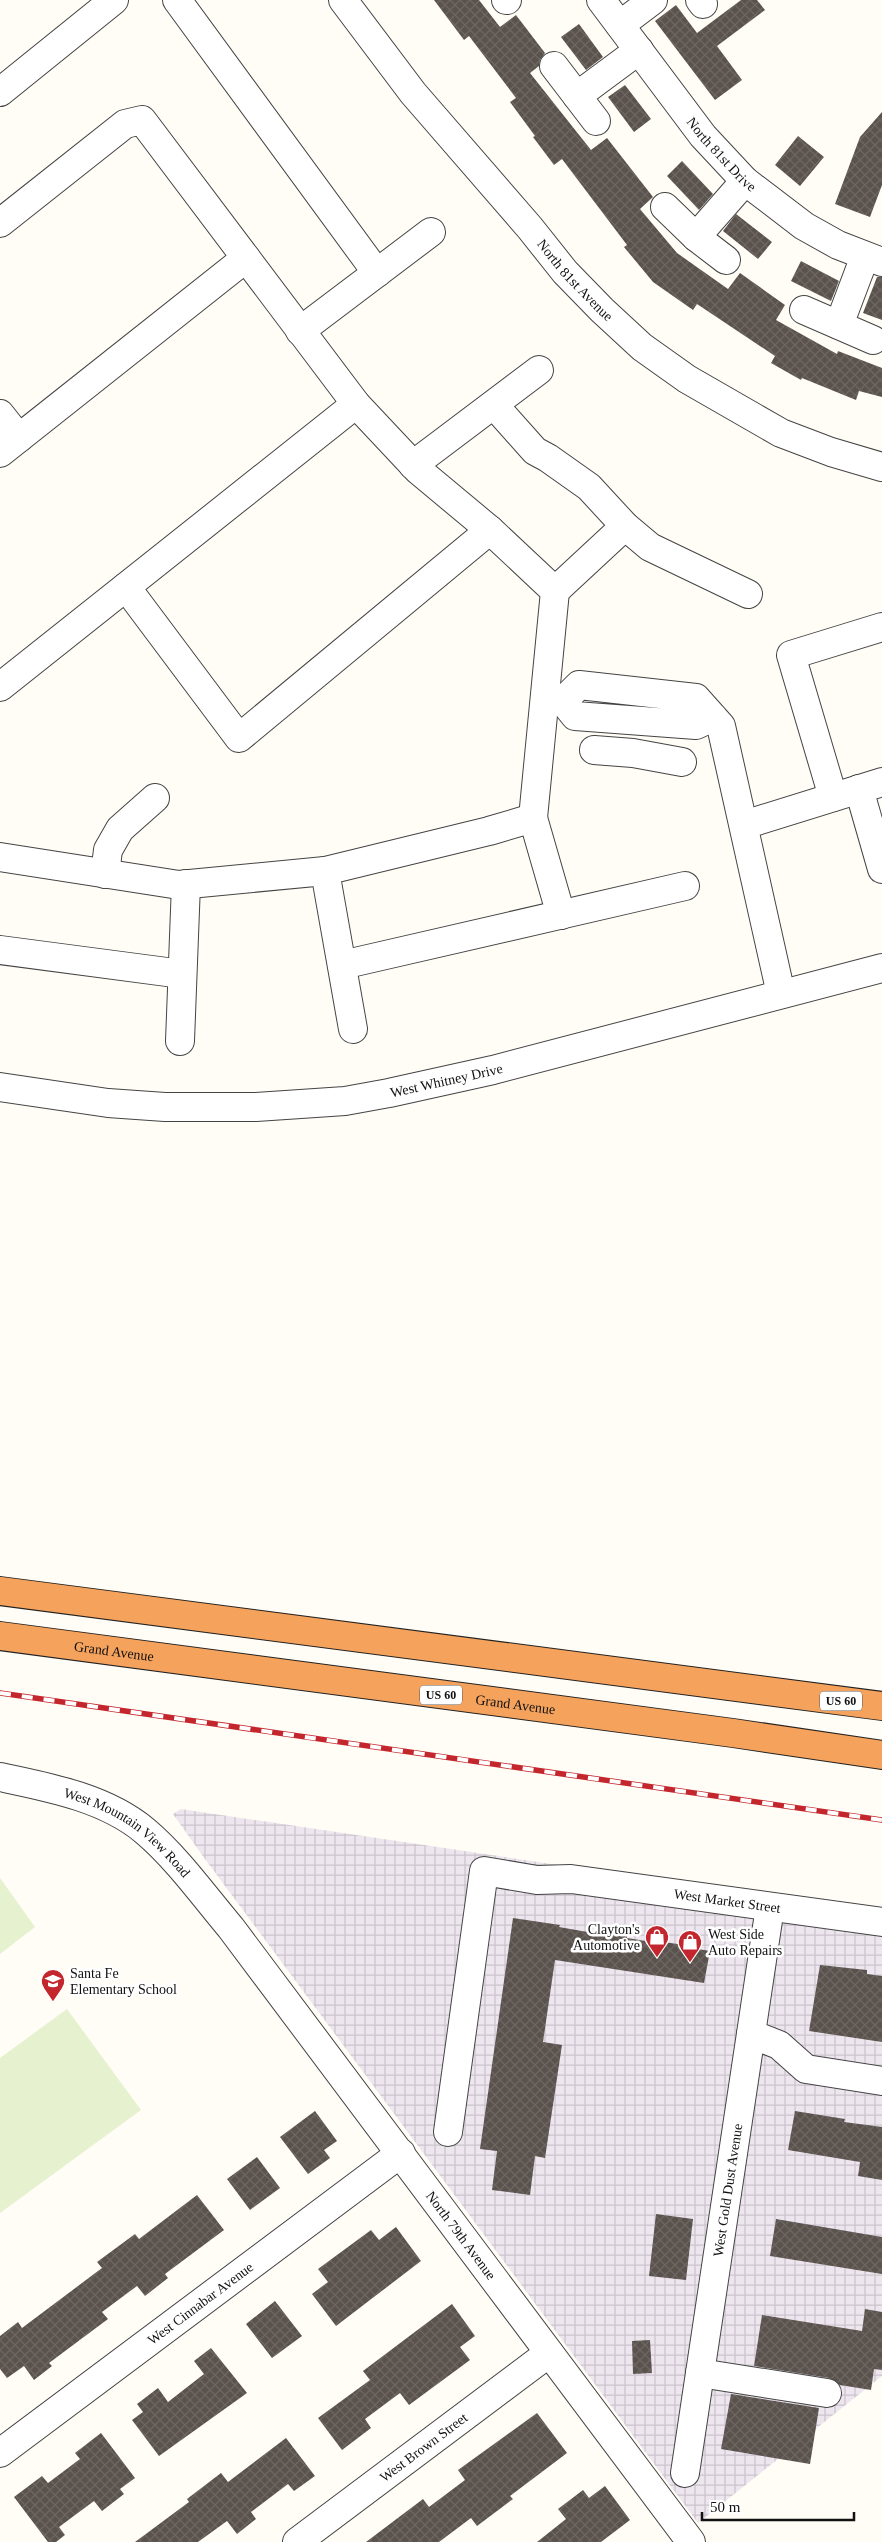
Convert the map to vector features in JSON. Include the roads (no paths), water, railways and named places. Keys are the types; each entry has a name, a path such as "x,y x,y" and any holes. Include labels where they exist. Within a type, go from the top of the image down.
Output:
{"highway":[{"name":"US 60","path":"0,1591 882,1706"},
{"name":"Grand Avenue","path":"0,1636 733,1733 882,1755"}],"street":[{"path":"0,92 114,0"},
{"path":"177,0 377,273"},
{"name":"North 81st Avenue","path":"343,0 413,93 530,228 565,272 642,347 695,384 781,433 831,452 882,466"},
{"name":"North 81st Drive","path":"601,0 703,136 744,181 804,226 838,245 877,256"},
{"path":"620,25 654,0"},
{"path":"577,96 639,50"},
{"path":"554,66 596,122"},
{"path":"0,223 125,124 142,120 356,404 413,465 490,530 555,591"},
{"path":"696,237 744,181"},
{"path":"665,207 696,237 726,260"},
{"path":"300,331 431,232"},
{"path":"839,326 877,256"},
{"path":"0,414 10,446 246,258"},
{"path":"804,310 873,340"},
{"path":"413,465 539,370"},
{"path":"0,687 356,404"},
{"path":"494,405 535,452 548,458 589,487 625,526 650,548 748,594"},
{"path":"561,915 533,818 554,700 555,591 625,526"},
{"path":"126,587 239,738 490,530"},
{"path":"882,627 791,655 858,789 882,870"},
{"path":"554,700 579,685 696,698 721,726 781,994"},
{"path":"633,753 643,691"},
{"path":"554,700 575,716 696,725 712,716"},
{"path":"594,750 633,753 682,762"},
{"path":"744,825 858,789"},
{"path":"105,874 108,850 120,828 155,798"},
{"path":"0,857 178,885 325,871 489,831 533,818"},
{"path":"325,871 353,1029"},
{"path":"180,1041 186,884"},
{"path":"342,965 685,886"},
{"path":"0,950 182,974"},
{"name":"West Whitney Drive","path":"0,1087 108,1103 165,1107 256,1107 345,1100 439,1083 882,968"},
{"name":"West Mountain View Road","path":"0,1777 76,1796 113,1810 145,1830 183,1871 231,1928"},
{"name":"West Market Street","path":"448,2132 484,1871 537,1880 571,1879 882,1922"},
{"name":"West Gold Dust Avenue","path":"685,2473 770,1907"},
{"name":"North 79th Avenue","path":"231,1928 691,2542"},
{"path":"751,2034 779,2045 806,2069 882,2081"},
{"name":"West Cinnabar Avenue","path":"0,2453 401,2153"},
{"name":"West Brown Street","path":"297,2542 549,2353"},
{"path":"700,2372 827,2393"}],"railway":[{"path":"0,1693 882,1820"}],"place":[{"name":"Clayton's Automotive","path":"657,1958"},
{"name":"West Side Auto Repairs","path":"690,1963"},
{"name":"Santa Fe Elementary School","path":"53,2002"}]}
